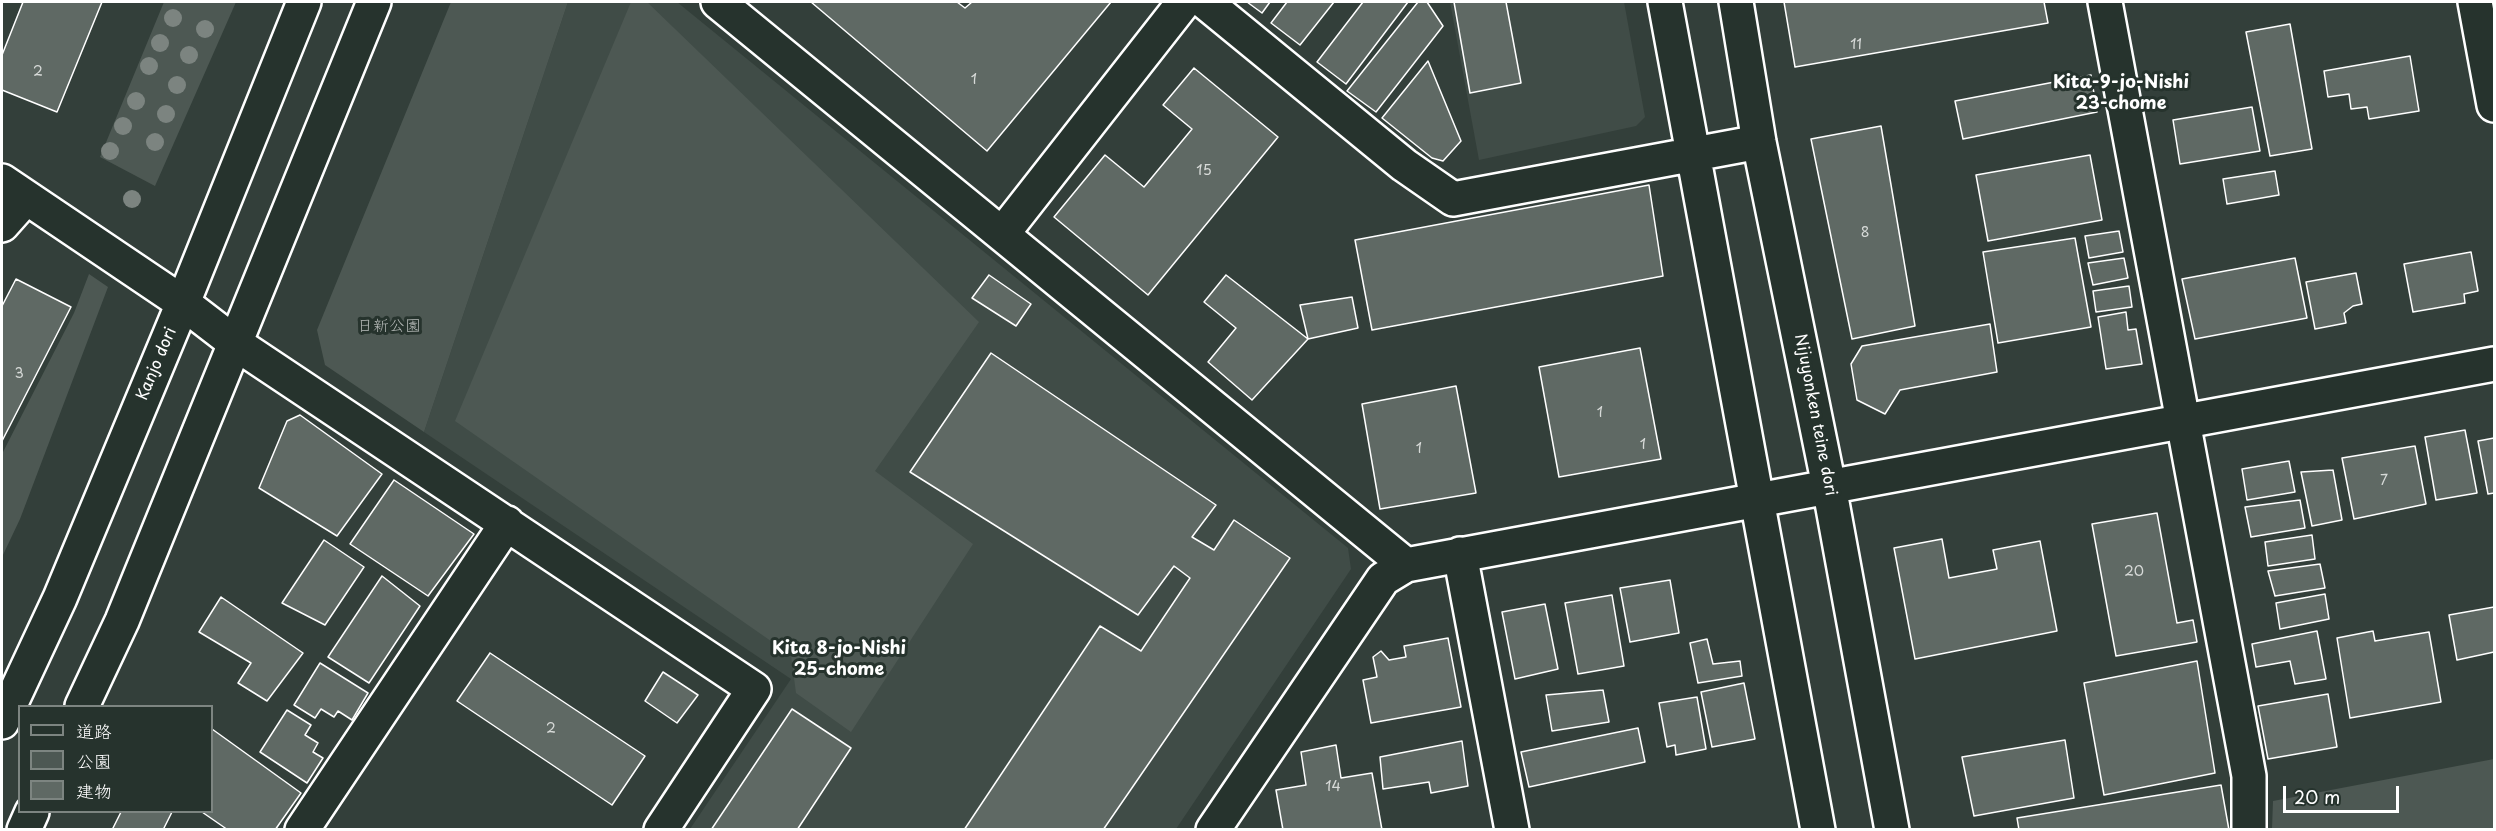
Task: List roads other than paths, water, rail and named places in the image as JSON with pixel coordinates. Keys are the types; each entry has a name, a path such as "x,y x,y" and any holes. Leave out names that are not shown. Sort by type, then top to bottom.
{"street":[{"name":"Kanjo dori","path":"2,722 60,598 183,303 304,2"},
{"path":"82,705 122,621 374,2"},
{"path":"718,2 1406,565"},
{"path":"1003,233 1184,2"},
{"path":"1205,2 1404,165 1453,199 1759,142"},
{"path":"1665,2 1818,830"},
{"name":"Nijuyonken teine dori","path":"1736,2 1759,142 1829,486 1892,830"},
{"path":"2105,2 2249,776 2249,830"},
{"path":"2475,2 2494,105"},
{"path":"2,225 14,189 183,303 235,343 754,689 661,830"},
{"path":"1213,830 1383,579 1406,565 2494,364"},
{"path":"302,830 507,523"},
{"path":"1460,554 1512,830"},
{"path":"24,830 32,813"}],"district":[{"name":"Kita-9-jo-Nishi 23-chome","path":"2121,94"},
{"name":"Kita 8-jo-Nishi 25-chome","path":"839,659"}],"park label":[{"name":"日新公園","path":"389,327"}]}
